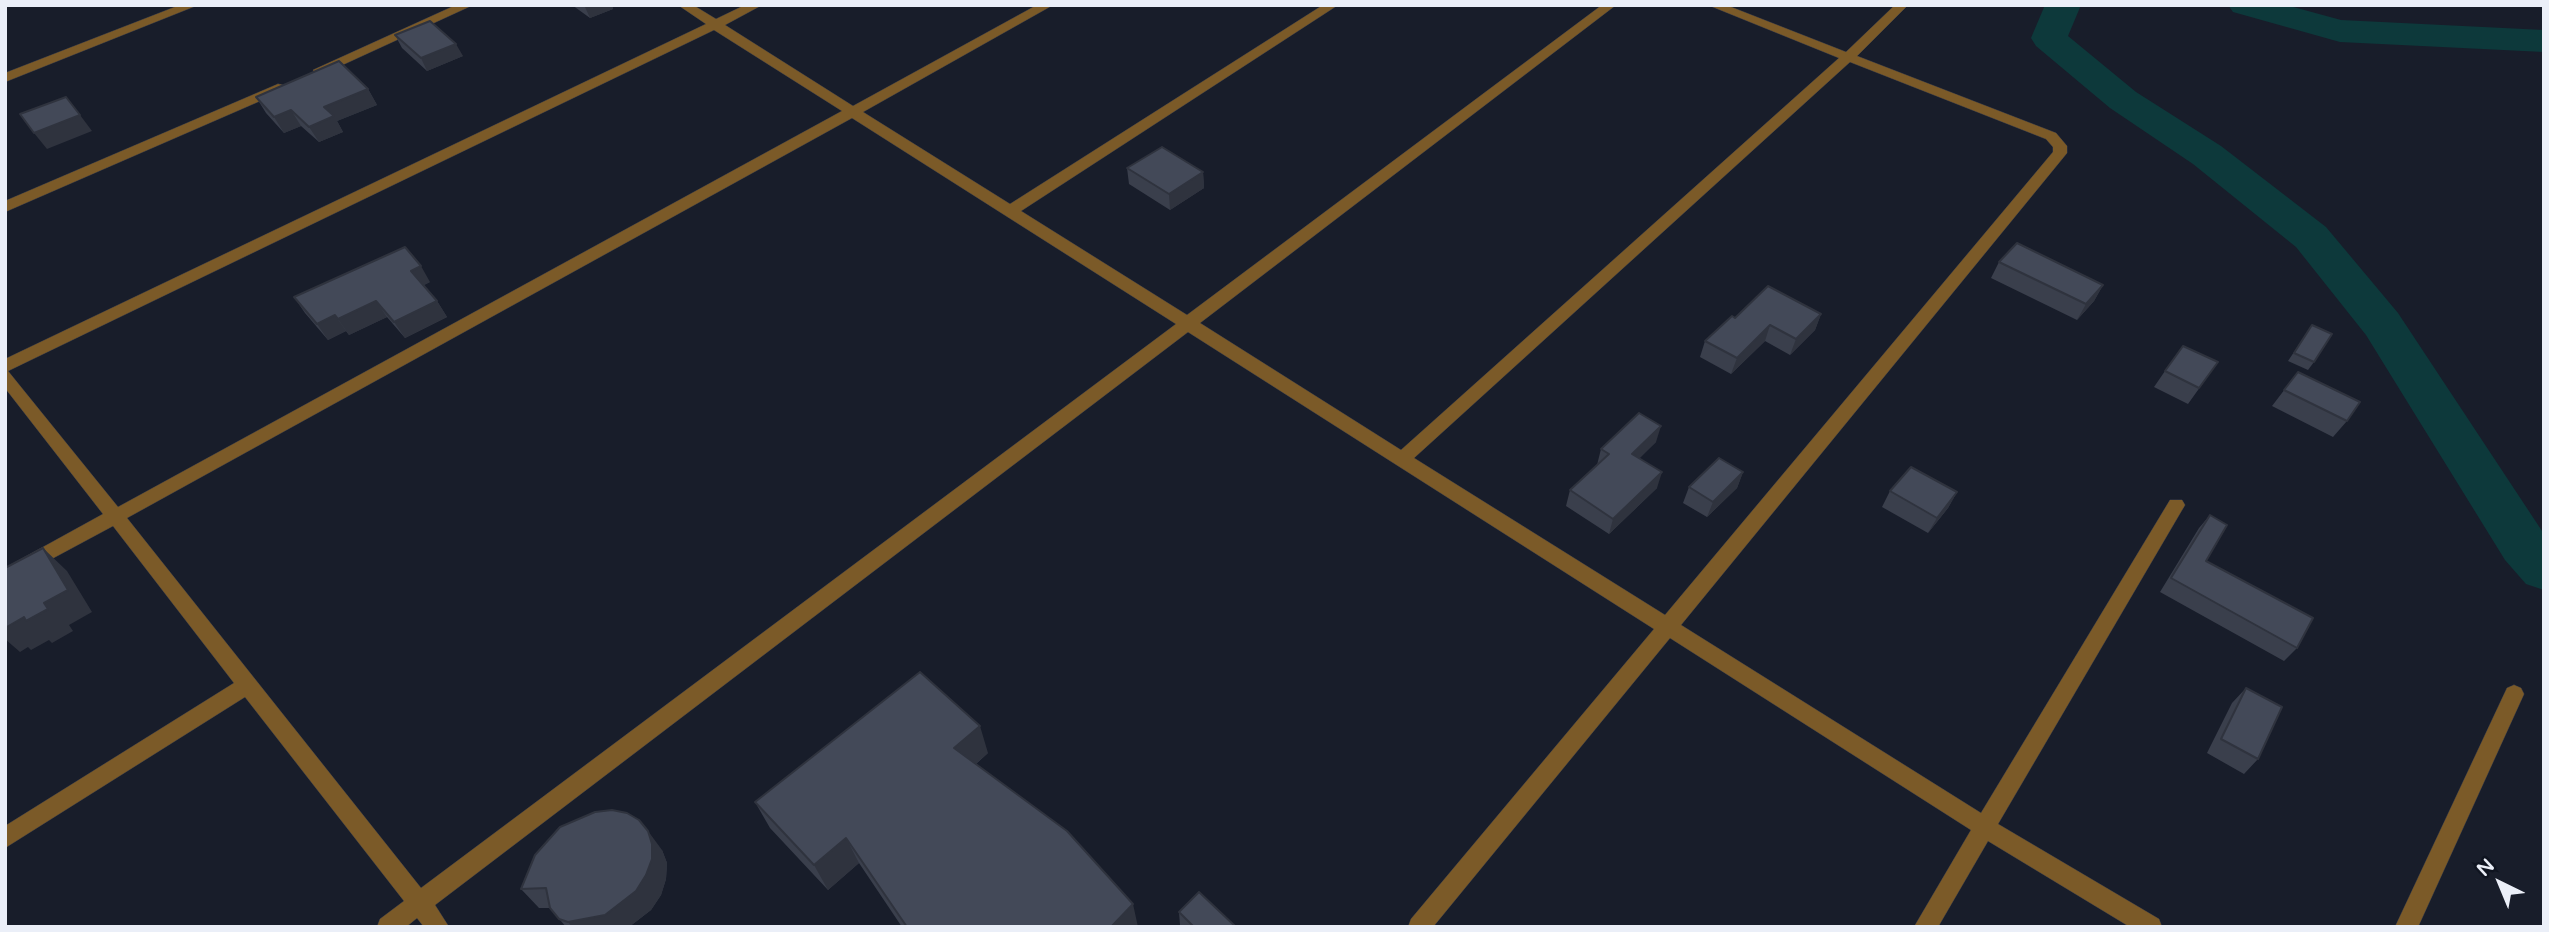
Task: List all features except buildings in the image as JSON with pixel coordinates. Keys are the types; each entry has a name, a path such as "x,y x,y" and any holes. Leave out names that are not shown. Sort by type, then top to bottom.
{"street":[{"path":"5,78 192,5"},
{"path":"5,206 467,5"},
{"path":"684,5 1984,827 2151,927"},
{"path":"5,366 756,5"},
{"path":"5,576 1047,5"},
{"path":"1010,211 1332,5"},
{"path":"388,927 1610,5"},
{"path":"1419,927 2060,153 2060,146 2050,136 1713,5"},
{"path":"1402,459 1849,56 1902,5"},
{"path":"5,376 438,927"},
{"path":"1925,927 2176,505"},
{"path":"5,838 249,684"},
{"path":"2406,927 2514,694"}],"waterway":[{"path":"2063,5 2049,38 2123,100 2207,155 2311,237 2382,324 2523,546 2544,569"},
{"path":"2245,5 2340,31 2544,41"}]}
